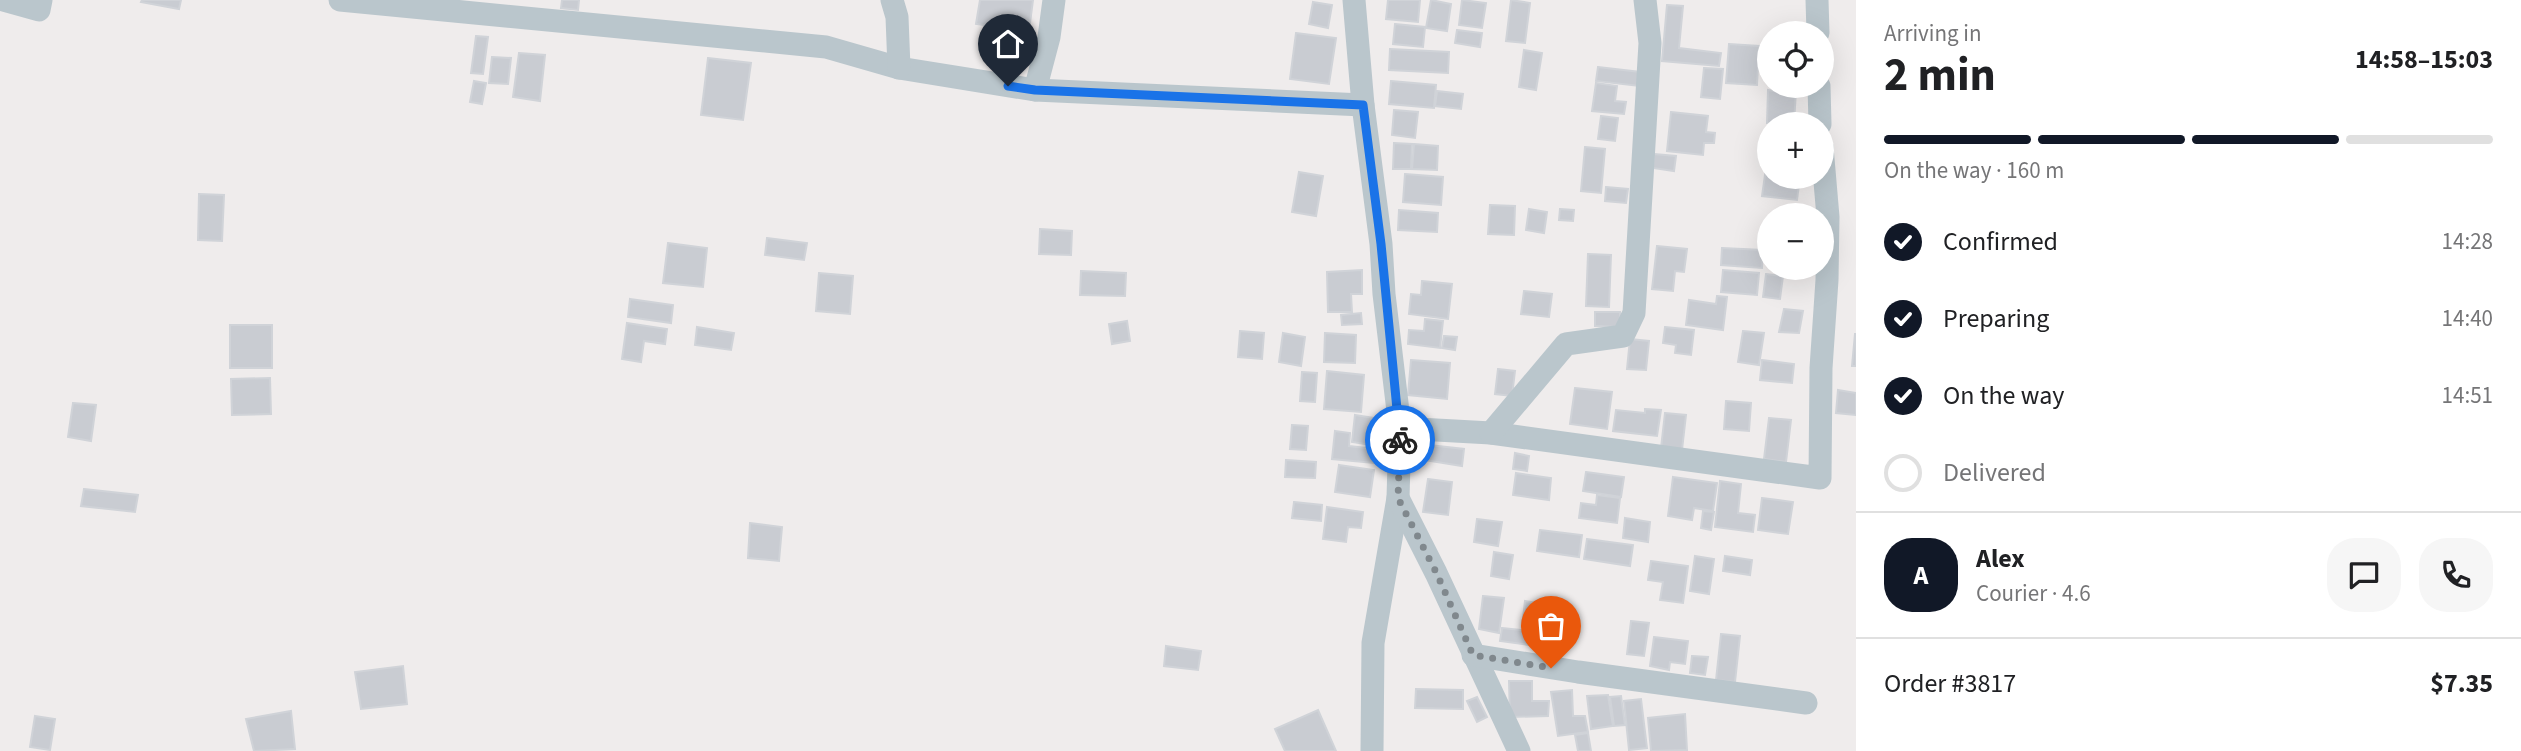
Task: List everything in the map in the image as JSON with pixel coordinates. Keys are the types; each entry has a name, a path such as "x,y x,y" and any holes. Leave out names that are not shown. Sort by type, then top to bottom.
{"street":[{"path":"3,0 39,10 41,0"},
{"path":"340,0 826,47 899,68 1035,90 1363,105"},
{"path":"892,0 897,17 899,68"},
{"path":"1035,90 1049,37 1054,0"},
{"path":"1354,0 1363,105 1400,428 1398,498 1373,643 1371,751"},
{"path":"1491,433 1566,344 1623,337 1633,313 1650,44 1645,0"},
{"path":"1817,0 1818,21"},
{"path":"1400,428 1491,433 1819,478 1821,368 1827,280 1826,189"},
{"path":"1398,498 1436,572 1519,751"},
{"path":"1473,655 1578,673 1806,703"}],"building":[{"path":"181,0 179,9 141,2"},
{"path":"562,0 579,0 578,10 561,8"},
{"path":"980,0 1033,0 1029,31 976,24"},
{"path":"1388,0 1420,0 1418,22 1386,19"},
{"path":"1431,0 1451,4 1447,31 1426,28"},
{"path":"1462,0 1486,3 1482,28 1459,25"},
{"path":"1511,0 1530,3 1525,43 1506,41"},
{"path":"1313,2 1332,5 1328,28 1309,24"},
{"path":"1667,5 1683,6 1679,48 1721,53 1719,66 1662,61"},
{"path":"1395,24 1425,27 1423,47 1393,44"},
{"path":"1457,30 1482,33 1480,47 1455,43"},
{"path":"1296,33 1336,38 1329,84 1290,79"},
{"path":"476,36 488,37 483,74 471,73"},
{"path":"1729,44 1757,46 1757,85 1726,83"},
{"path":"1390,49 1449,52 1448,73 1389,70"},
{"path":"1524,50 1542,53 1536,90 1519,87"},
{"path":"519,53 545,55 540,101 513,97"},
{"path":"492,57 511,58 508,84 489,83"},
{"path":"708,58 751,63 743,120 701,115"},
{"path":"1598,67 1640,72 1639,86 1596,81"},
{"path":"1704,68 1723,69 1720,99 1701,97"},
{"path":"474,81 486,83 482,104 470,102"},
{"path":"1391,81 1436,85 1434,108 1389,104"},
{"path":"1596,83 1617,86 1615,101 1626,102 1624,114 1592,111"},
{"path":"1437,91 1463,94 1461,109 1435,106"},
{"path":"1768,98 1796,98 1795,112 1767,112"},
{"path":"1394,110 1418,112 1415,138 1392,135"},
{"path":"1671,112 1708,116 1706,132 1715,133 1714,143 1704,143 1703,155 1667,151"},
{"path":"1601,116 1618,118 1615,141 1598,139"},
{"path":"1394,143 1412,144 1411,169 1393,169"},
{"path":"1414,144 1438,146 1437,170 1412,169"},
{"path":"1585,147 1605,149 1601,193 1581,191"},
{"path":"1654,154 1676,156 1674,171 1653,168"},
{"path":"1299,172 1323,176 1316,216 1292,212"},
{"path":"1405,174 1443,177 1441,205 1403,202"},
{"path":"1606,187 1628,189 1626,203 1605,201"},
{"path":"1763,189 1798,189 1797,200 1762,196"},
{"path":"199,194 224,195 222,241 198,240"},
{"path":"1490,205 1515,206 1514,235 1488,234"},
{"path":"1529,209 1547,212 1544,233 1526,230"},
{"path":"1560,209 1574,210 1573,221 1559,220"},
{"path":"1399,210 1438,213 1437,232 1398,230"},
{"path":"1040,229 1072,231 1071,255 1039,254"},
{"path":"767,238 807,243 804,260 765,255"},
{"path":"668,243 707,248 703,287 663,283"},
{"path":"1657,246 1687,249 1684,272 1675,271 1673,291 1652,289"},
{"path":"1722,248 1757,250 1757,268 1721,265"},
{"path":"1588,254 1611,255 1609,307 1586,306"},
{"path":"1362,270 1362,294 1351,294 1352,312 1328,312 1327,272"},
{"path":"1723,270 1757,273 1757,295 1721,292"},
{"path":"1081,271 1126,273 1125,296 1080,295"},
{"path":"819,273 853,276 850,314 816,311"},
{"path":"1765,280 1782,280 1780,299 1763,297"},
{"path":"1422,281 1452,284 1448,319 1409,314 1411,294 1421,295"},
{"path":"1524,291 1552,294 1549,317 1521,314"},
{"path":"1717,296 1727,297 1723,330 1686,325 1689,300 1716,304"},
{"path":"630,299 673,305 671,323 628,317"},
{"path":"1784,309 1803,311 1799,333 1779,332"},
{"path":"1595,312 1620,312 1620,327 1595,326"},
{"path":"1361,313 1362,324 1342,325 1341,315"},
{"path":"1425,319 1443,321 1440,348 1408,344 1409,330 1424,331"},
{"path":"1127,321 1130,341 1112,344 1109,324"},
{"path":"627,323 667,329 665,344 644,341 641,362 622,359"},
{"path":"230,325 272,325 272,368 230,368"},
{"path":"697,327 734,333 731,350 695,345"},
{"path":"1665,327 1694,330 1691,355 1675,353 1676,345 1663,343"},
{"path":"1240,331 1264,333 1262,359 1238,357"},
{"path":"1743,331 1764,333 1759,365 1738,362"},
{"path":"1283,333 1305,337 1301,366 1279,362"},
{"path":"1325,333 1356,335 1355,363 1324,362"},
{"path":"1855,334 1856,366 1852,366"},
{"path":"1444,336 1457,337 1455,350 1442,348"},
{"path":"1630,339 1649,341 1646,370 1627,369"},
{"path":"1411,360 1450,363 1447,399 1408,395"},
{"path":"1762,360 1794,364 1792,383 1760,380"},
{"path":"1498,369 1515,371 1512,396 1495,394"},
{"path":"1327,371 1364,375 1361,412 1324,409"},
{"path":"1302,372 1317,373 1315,402 1300,401"},
{"path":"270,378 271,414 232,415 231,379"},
{"path":"1575,388 1612,392 1607,429 1570,424"},
{"path":"1838,390 1856,393 1856,415 1836,413"},
{"path":"1726,401 1751,403 1749,431 1724,429"},
{"path":"73,403 96,405 91,441 68,437"},
{"path":"1645,409 1661,410 1657,436 1613,431 1616,410 1645,413"},
{"path":"1665,413 1686,415 1682,450 1661,448"},
{"path":"1355,415 1375,418 1372,445 1352,442"},
{"path":"1769,418 1791,420 1786,462 1764,459"},
{"path":"1292,425 1308,426 1306,450 1290,449"},
{"path":"1335,431 1350,433 1349,446 1375,449 1374,463 1332,459"},
{"path":"1420,444 1464,449 1462,466 1418,459"},
{"path":"1515,453 1529,456 1527,471 1513,469"},
{"path":"1286,460 1316,462 1315,478 1285,477"},
{"path":"1339,465 1374,470 1370,497 1335,492"},
{"path":"1586,472 1624,477 1621,497 1583,491"},
{"path":"1516,473 1551,478 1549,500 1513,495"},
{"path":"1673,477 1717,483 1713,511 1694,508 1692,520 1668,516"},
{"path":"1428,479 1452,482 1448,515 1423,512"},
{"path":"1720,481 1741,484 1738,513 1755,515 1753,532 1715,527"},
{"path":"84,489 138,495 135,512 81,506"},
{"path":"1597,495 1620,498 1617,523 1579,518 1581,503 1596,505"},
{"path":"1762,498 1793,502 1788,534 1758,530"},
{"path":"1294,502 1322,505 1321,521 1292,518"},
{"path":"1327,507 1363,512 1361,528 1348,527 1346,542 1323,539"},
{"path":"1703,511 1714,512 1711,530 1701,528"},
{"path":"1625,518 1650,522 1648,542 1623,538"},
{"path":"1477,519 1502,522 1498,546 1474,542"},
{"path":"750,523 782,527 779,561 748,558"},
{"path":"1540,530 1582,535 1579,557 1537,551"},
{"path":"1587,539 1633,545 1630,566 1584,559"},
{"path":"1494,552 1513,555 1509,579 1491,576"},
{"path":"1695,556 1714,559 1709,594 1690,591"},
{"path":"1725,556 1752,560 1750,575 1723,571"},
{"path":"1651,561 1688,566 1683,603 1660,600 1663,582 1648,580"},
{"path":"1483,596 1504,598 1499,633 1479,629"},
{"path":"1525,601 1538,603 1535,629 1522,627"},
{"path":"1541,618 1559,620 1553,654 1537,653"},
{"path":"1631,621 1649,623 1644,656 1627,654"},
{"path":"1502,628 1531,631 1529,645 1500,641"},
{"path":"1721,634 1740,636 1735,682 1716,680"},
{"path":"1654,637 1688,641 1685,664 1670,662 1669,670 1650,666"},
{"path":"1166,646 1201,651 1198,670 1164,666"},
{"path":"1692,656 1708,657 1705,675 1690,673"},
{"path":"403,666 407,704 361,709 355,672"},
{"path":"1509,681 1532,681 1532,701 1549,701 1548,716 1510,717"},
{"path":"1416,689 1463,690 1463,709 1415,708"},
{"path":"1572,690 1573,716 1585,716 1588,732 1558,736 1551,692"},
{"path":"1608,695 1613,726 1591,729 1587,696"},
{"path":"1621,696 1625,725 1614,726 1610,697"},
{"path":"1477,697 1487,717 1477,722 1467,701"},
{"path":"1641,699 1647,748 1629,750 1624,701"},
{"path":"1318,710 1336,751 1285,751 1275,729"},
{"path":"291,711 295,749 254,751 246,719"},
{"path":"1685,714 1687,750 1651,751 1648,718"},
{"path":"35,716 55,719 50,750 30,747"},
{"path":"1588,733 1591,751 1578,751 1575,735"}],"way so far":[{"path":"1400,440 1398,498 1436,572 1473,655 1551,668"}],"route":[{"path":"1008,86 1035,90 1363,105 1381,244 1400,440"}]}
